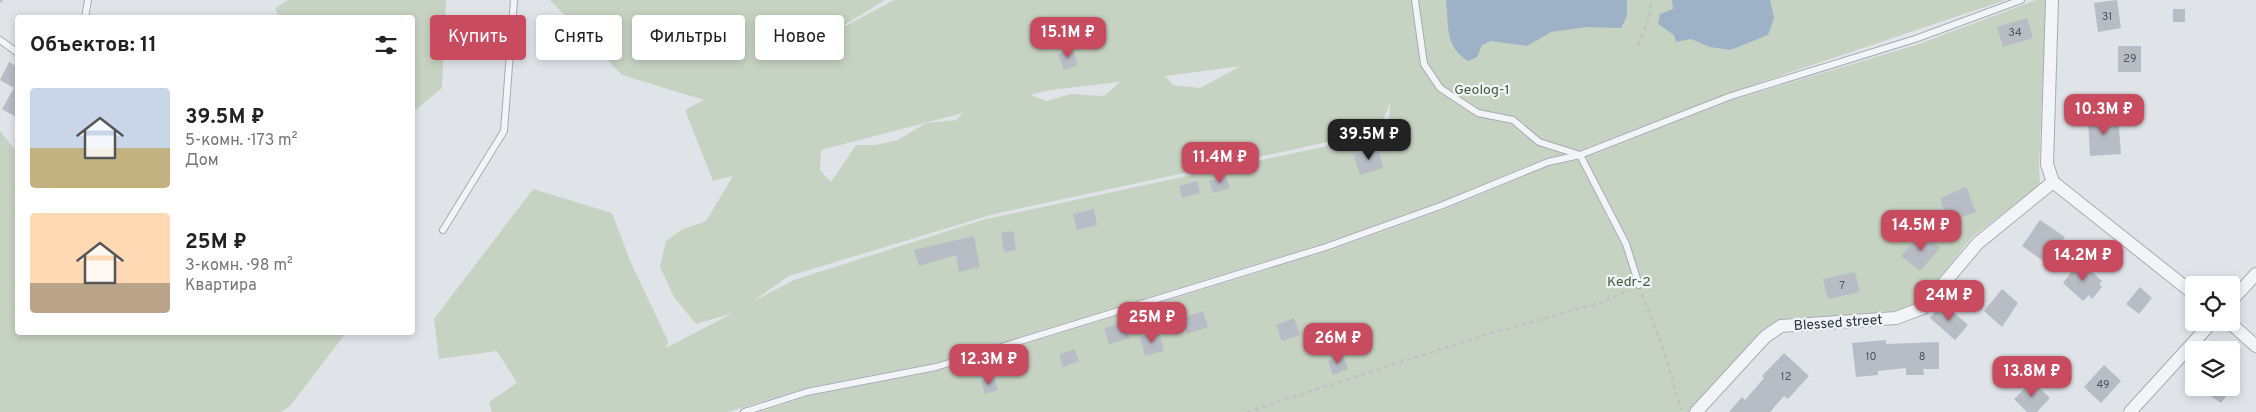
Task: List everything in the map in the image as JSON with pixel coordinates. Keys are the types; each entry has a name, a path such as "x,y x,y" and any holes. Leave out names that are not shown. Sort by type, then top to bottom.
{"street":[{"path":"2052,0 2048,164 2053,182 2185,287"},
{"name":"Blessed street","path":"1696,412 1765,337 1782,326 1896,318 1923,308 1978,243 2053,182"},
{"path":"2240,291 2256,274"},
{"path":"2130,412 2204,331"},
{"path":"2239,331 2256,346"}],"lane":[{"path":"86,15 88,0"},
{"path":"443,230 504,130 514,0"},
{"path":"1414,0 1424,64 1440,88 1478,113 1512,120 1539,142 1580,155 1626,244 1639,285"},
{"path":"744,412 807,392 945,364 1326,247 1443,205 1548,162 1580,155 1731,96 1915,39 2020,0"},
{"path":"0,40 15,51"}],"path":[{"path":"1638,45 1650,18 1652,0"},
{"path":"1247,412 1481,336 1600,303 1639,285 1664,348 1683,411 1676,412"}],"green space":[{"path":"288,0 446,0 445,15 430,15 430,60 443,60 442,88 415,110 415,15 278,15 275,8"},
{"name":"Geolog-1","path":"550,0 885,0 844,25 844,15 755,15 755,60 844,60 844,27 894,0 2006,0 1729,93 1578,151 1547,158 1442,201 1325,243 935,363 806,388 728,412 492,412 489,402 517,383 497,351 439,359 434,319 533,189 612,213 631,263 668,341 666,348 733,313 696,324 674,297 660,267 666,241 681,230 706,221 733,176 713,181 685,110 704,100 622,75 608,60 622,60 622,15 564,15","holes":["1241,66 1200,88 1173,85 1165,76","1120,82 1104,96 1071,94 1047,101 1030,95 1050,90","1390,102 1388,133 982,220 794,280 752,302 789,276 994,214 1379,131","963,113 956,120 926,123 898,140 876,145 856,145 831,182 820,170 821,150"]},
{"name":"Kedr-2","path":"2036,0 2044,0 2046,6 2039,166 2040,185 1972,237 1919,303 1894,311 1780,322 1759,334 1688,412 759,412 808,396 937,371 1328,251 1445,209 1549,166 1582,159 1732,100 1916,45"},
{"path":"0,131 15,150 15,335 344,335 290,406 281,412 0,412"}],"water":[{"path":"1446,0 1627,0 1627,16 1621,28 1587,27 1551,32 1527,46 1491,41 1482,45 1477,57 1468,61 1460,55 1451,42"},
{"path":"1672,0 1770,0 1774,18 1768,35 1730,50 1710,47 1691,39 1676,42 1674,35 1658,24 1660,14 1673,9"}],"building":[{"path":"2117,0 2121,28 2098,32 2094,3"},
{"path":"2173,9 2185,9 2185,22 2173,22"},
{"path":"2027,18 2033,38 2003,47 1997,27"},
{"path":"2118,46 2141,46 2141,72 2118,72"},
{"path":"1073,49 1078,65 1064,70 1058,54"},
{"path":"9,62 15,65 15,116 2,109 14,88 0,80"},
{"path":"2118,116 2121,154 2090,156 2088,118"},
{"path":"1378,148 1383,168 1360,175 1354,155"},
{"path":"1226,176 1230,188 1213,193 1209,181"},
{"path":"1197,181 1200,193 1182,198 1179,186"},
{"path":"1966,187 1976,212 1949,222 1940,198"},
{"path":"1094,209 1097,225 1077,230 1073,214"},
{"path":"2040,220 2065,237 2046,263 2022,246"},
{"path":"1013,231 1016,250 1004,252 1001,233"},
{"path":"1922,232 1940,248 1920,271 1901,256"},
{"path":"974,236 980,267 959,272 956,255 919,266 914,250"},
{"path":"2078,263 2080,265 2082,263 2102,281 2099,284 2102,287 2092,299 2089,295 2083,301 2063,283"},
{"path":"1855,272 1860,292 1828,299 1823,279"},
{"path":"2140,287 2152,298 2139,314 2126,304"},
{"path":"2002,289 2018,303 2002,327 1984,311"},
{"path":"1943,303 1968,325 1955,340 1930,318"},
{"path":"1203,311 1208,327 1187,334 1182,318"},
{"path":"1294,318 1300,335 1282,341 1276,325"},
{"path":"1125,322 1130,338 1109,344 1104,328"},
{"path":"1159,332 1164,351 1145,356 1140,337"},
{"path":"1886,340 1886,344 1939,342 1939,369 1923,369 1924,375 1906,375 1906,368 1878,371 1878,375 1856,377 1852,343"},
{"path":"1074,349 1079,361 1063,367 1059,355"},
{"path":"1784,353 1809,376 1788,399 1784,396 1770,412 1729,412 1742,397 1745,400 1764,378 1762,376"},
{"path":"1343,355 1348,369 1333,375 1328,361"},
{"path":"2104,365 2121,381 2101,403 2084,387"},
{"path":"994,377 998,390 985,394 981,381"},
{"path":"2032,381 2050,398 2037,412 2027,412 2014,399"},
{"path":"2211,396 2226,396 2221,403"}]}
